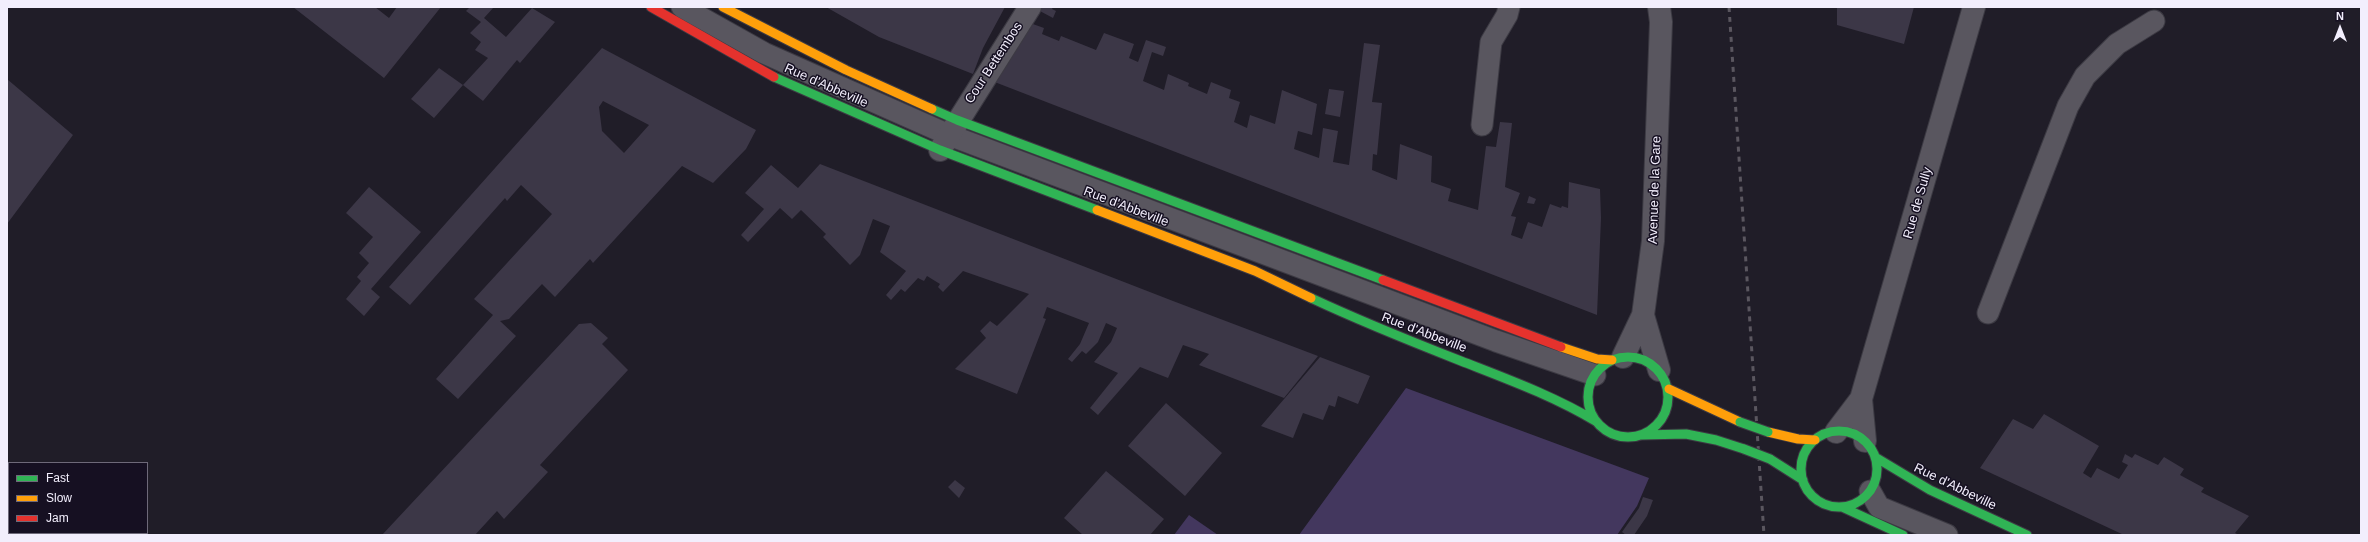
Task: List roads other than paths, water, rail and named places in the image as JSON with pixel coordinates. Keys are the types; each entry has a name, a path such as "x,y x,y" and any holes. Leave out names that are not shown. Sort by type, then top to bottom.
{"main road":[{"name":"Rue d'Abbeville","path":"651,7 782,82 949,135 1553,344 1597,358 1617,358"},
{"name":"Rue d'Abbeville","path":"723,7 846,70 949,135 1255,271 1368,325 1533,390 1574,408 1597,422"},
{"path":"1642,435 1654,428 1664,417 1669,404 1669,390 1659,370 1638,357 1617,358 1602,366 1589,384 1587,396 1597,422 1606,430 1617,435 1629,437 1642,435 1686,434 1716,440 1770,459 1795,473 1803,480"},
{"path":"1669,390 1740,422 1768,432 1798,439 1815,440"},
{"path":"1836,432 1846,432 1870,449 1877,475 1870,491 1853,505 1842,507 1829,506 1818,500 1809,492 1803,480 1801,470 1803,459 1808,448 1815,440 1825,434 1836,432"},
{"name":"Rue d'Abbeville","path":"1870,449 1896,472 1928,489 2027,535"},
{"path":"1842,507 1903,535"}],"street":[{"name":"Cour Bettembos","path":"949,135 1030,7"},
{"name":"Avenue de la Gare","path":"1659,7 1661,22 1653,241 1643,315 1659,370"},
{"name":"Rue de Sully","path":"1836,432 1861,399 1974,7"},
{"path":"1617,358 1643,315"},
{"name":"Rue de Sully","path":"1861,399 1870,449"}],"lane":[{"path":"682,7 764,53 949,135 1481,336 1595,375"},
{"path":"1482,125 1491,42 1507,14 1509,7"},
{"path":"1988,313 2068,106 2085,76 2116,44 2154,21"},
{"path":"1870,491 1879,507 1947,535"}],"railway":[{"path":"1729,7 1764,535"}]}
